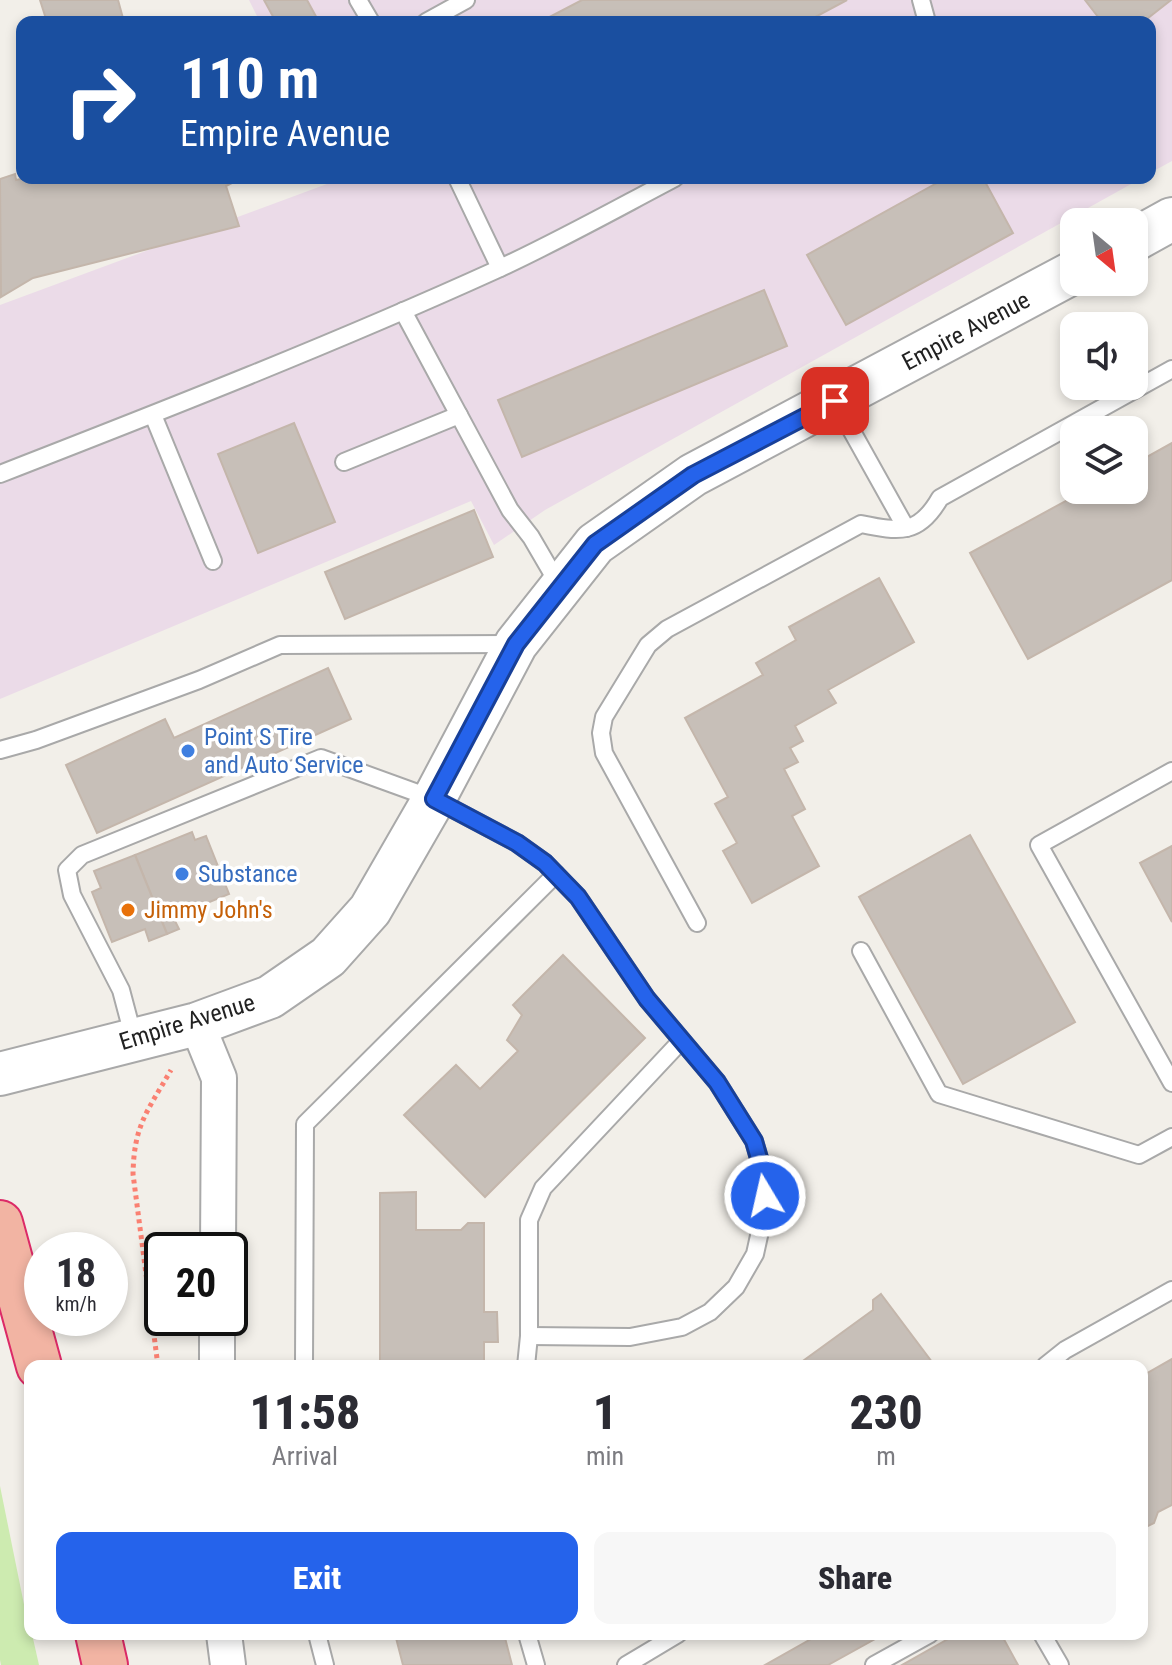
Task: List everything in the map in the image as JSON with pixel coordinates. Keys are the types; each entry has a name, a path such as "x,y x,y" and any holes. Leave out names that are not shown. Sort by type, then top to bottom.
{"highway":[{"path":"0,1223 37,1360"},
{"path":"99,1640 105,1665"}],"street":[{"name":"Empire Avenue","path":"0,1074 197,1024 270,997 328,957 370,910 434,799 516,644 595,544 693,475 1060,280"},
{"path":"197,1024 219,1078 218,1232"},
{"path":"217,1336 217,1360"},
{"path":"225,1640 228,1665"}],"lane":[{"path":"437,16 466,0"},
{"path":"460,184 500,268"},
{"path":"0,474 153,415 403,311 500,268 663,184"},
{"path":"403,311 510,510 531,537 560,586"},
{"path":"697,923 604,753 601,733 604,717 648,645 667,629 861,524 890,530 913,527 929,517 940,498 1172,369"},
{"path":"835,401 906,528"},
{"path":"153,415 213,561"},
{"path":"344,462 459,415"},
{"path":"0,750 184,686 280,645 516,644"},
{"path":"135,1040 121,990 72,895 67,870 82,855 321,758 434,799 517,843 556,874 578,897 647,999 717,1082 754,1141 765,1179 764,1213 755,1254 736,1287 710,1312 682,1327 630,1337 529,1336"},
{"path":"1172,771 1039,845 1172,1083"},
{"path":"304,1360 305,1124 556,874"},
{"path":"861,951 939,1094 1139,1155 1172,1137"},
{"path":"527,1360 529,1220 543,1188 681,1041"},
{"path":"1052,1360 1172,1290"},
{"path":"319,1640 325,1665"},
{"path":"529,1640 536,1665"},
{"path":"626,1665 668,1640"},
{"path":"874,1665 919,1640"},
{"path":"1045,1640 1060,1665"}],"path":[{"path":"157,1360 133,1174 134,1145 139,1126 197,1024"}],"shaded area":[{"path":"249,0 1172,0 1172,161 1156,170 1156,16 257,16"},
{"path":"327,184 1131,184 1088,208 1060,208 1060,224 545,510 494,545 471,501 0,699 0,305"}],"green space":[{"path":"0,1486 24,1604 24,1640 33,1640 39,1665 1,1665"}],"building":[{"path":"40,0 118,0 122,16 45,16"},
{"path":"264,0 307,0 316,16 273,16"},
{"path":"582,0 847,0 817,16 551,16"},
{"path":"1085,0 1171,0 1151,16 1097,16"},
{"path":"15,174 16,184 230,184 226,186 239,226 33,278 1,297 0,179"},
{"path":"935,184 986,184 1013,233 846,325 807,255"},
{"path":"764,290 787,346 522,457 498,400"},
{"path":"294,423 335,522 258,553 218,454"},
{"path":"1172,443 1172,580 1028,659 970,553 1060,504 1148,504 1148,456"},
{"path":"474,510 493,557 345,619 325,572"},
{"path":"879,578 914,642 828,690 836,703 795,726 803,741 790,748 798,762 784,769 805,809 792,816 819,866 752,903 723,851 737,843 715,804 728,797 685,718 763,675 756,663 796,640 789,627"},
{"name":"Point S Tire and Auto Service","path":"328,668 351,719 97,833 66,765 165,719 174,738"},
{"name":"Substance","path":"192,832 195,840 206,836 229,894 173,917 179,929 167,934 135,855"},
{"path":"970,835 1075,1022 963,1084 859,897"},
{"path":"1172,846 1172,922 1140,863"},
{"name":"Jimmy John's","path":"135,855 167,934 149,941 145,929 112,942 92,892 101,888 94,871"},
{"path":"563,955 645,1038 485,1197 404,1115 456,1065 480,1089 518,1051 507,1040 522,1015 513,1005"},
{"path":"416,1192 416,1230 461,1230 468,1223 484,1223 484,1312 497,1312 498,1342 484,1342 484,1360 380,1360 380,1193"},
{"path":"881,1294 930,1360 804,1360 873,1310 873,1300"},
{"path":"1172,1359 1172,1505 1158,1512 1154,1523 1148,1526 1148,1373"},
{"path":"397,1640 506,1640 512,1665 403,1665"},
{"path":"809,1640 873,1640 828,1665 765,1665"},
{"path":"946,1640 1004,1640 1018,1665 902,1665"}],"place":[{"name":"Point S Tire and Auto Service","path":"188,751"},
{"name":"Substance","path":"182,874"},
{"name":"Jimmy John's","path":"128,910"}],"route":[{"path":"765,1196 765,1179 754,1141 717,1082 647,999 578,897 545,863 517,843 434,799 516,644 595,544 693,475 835,401"}]}
